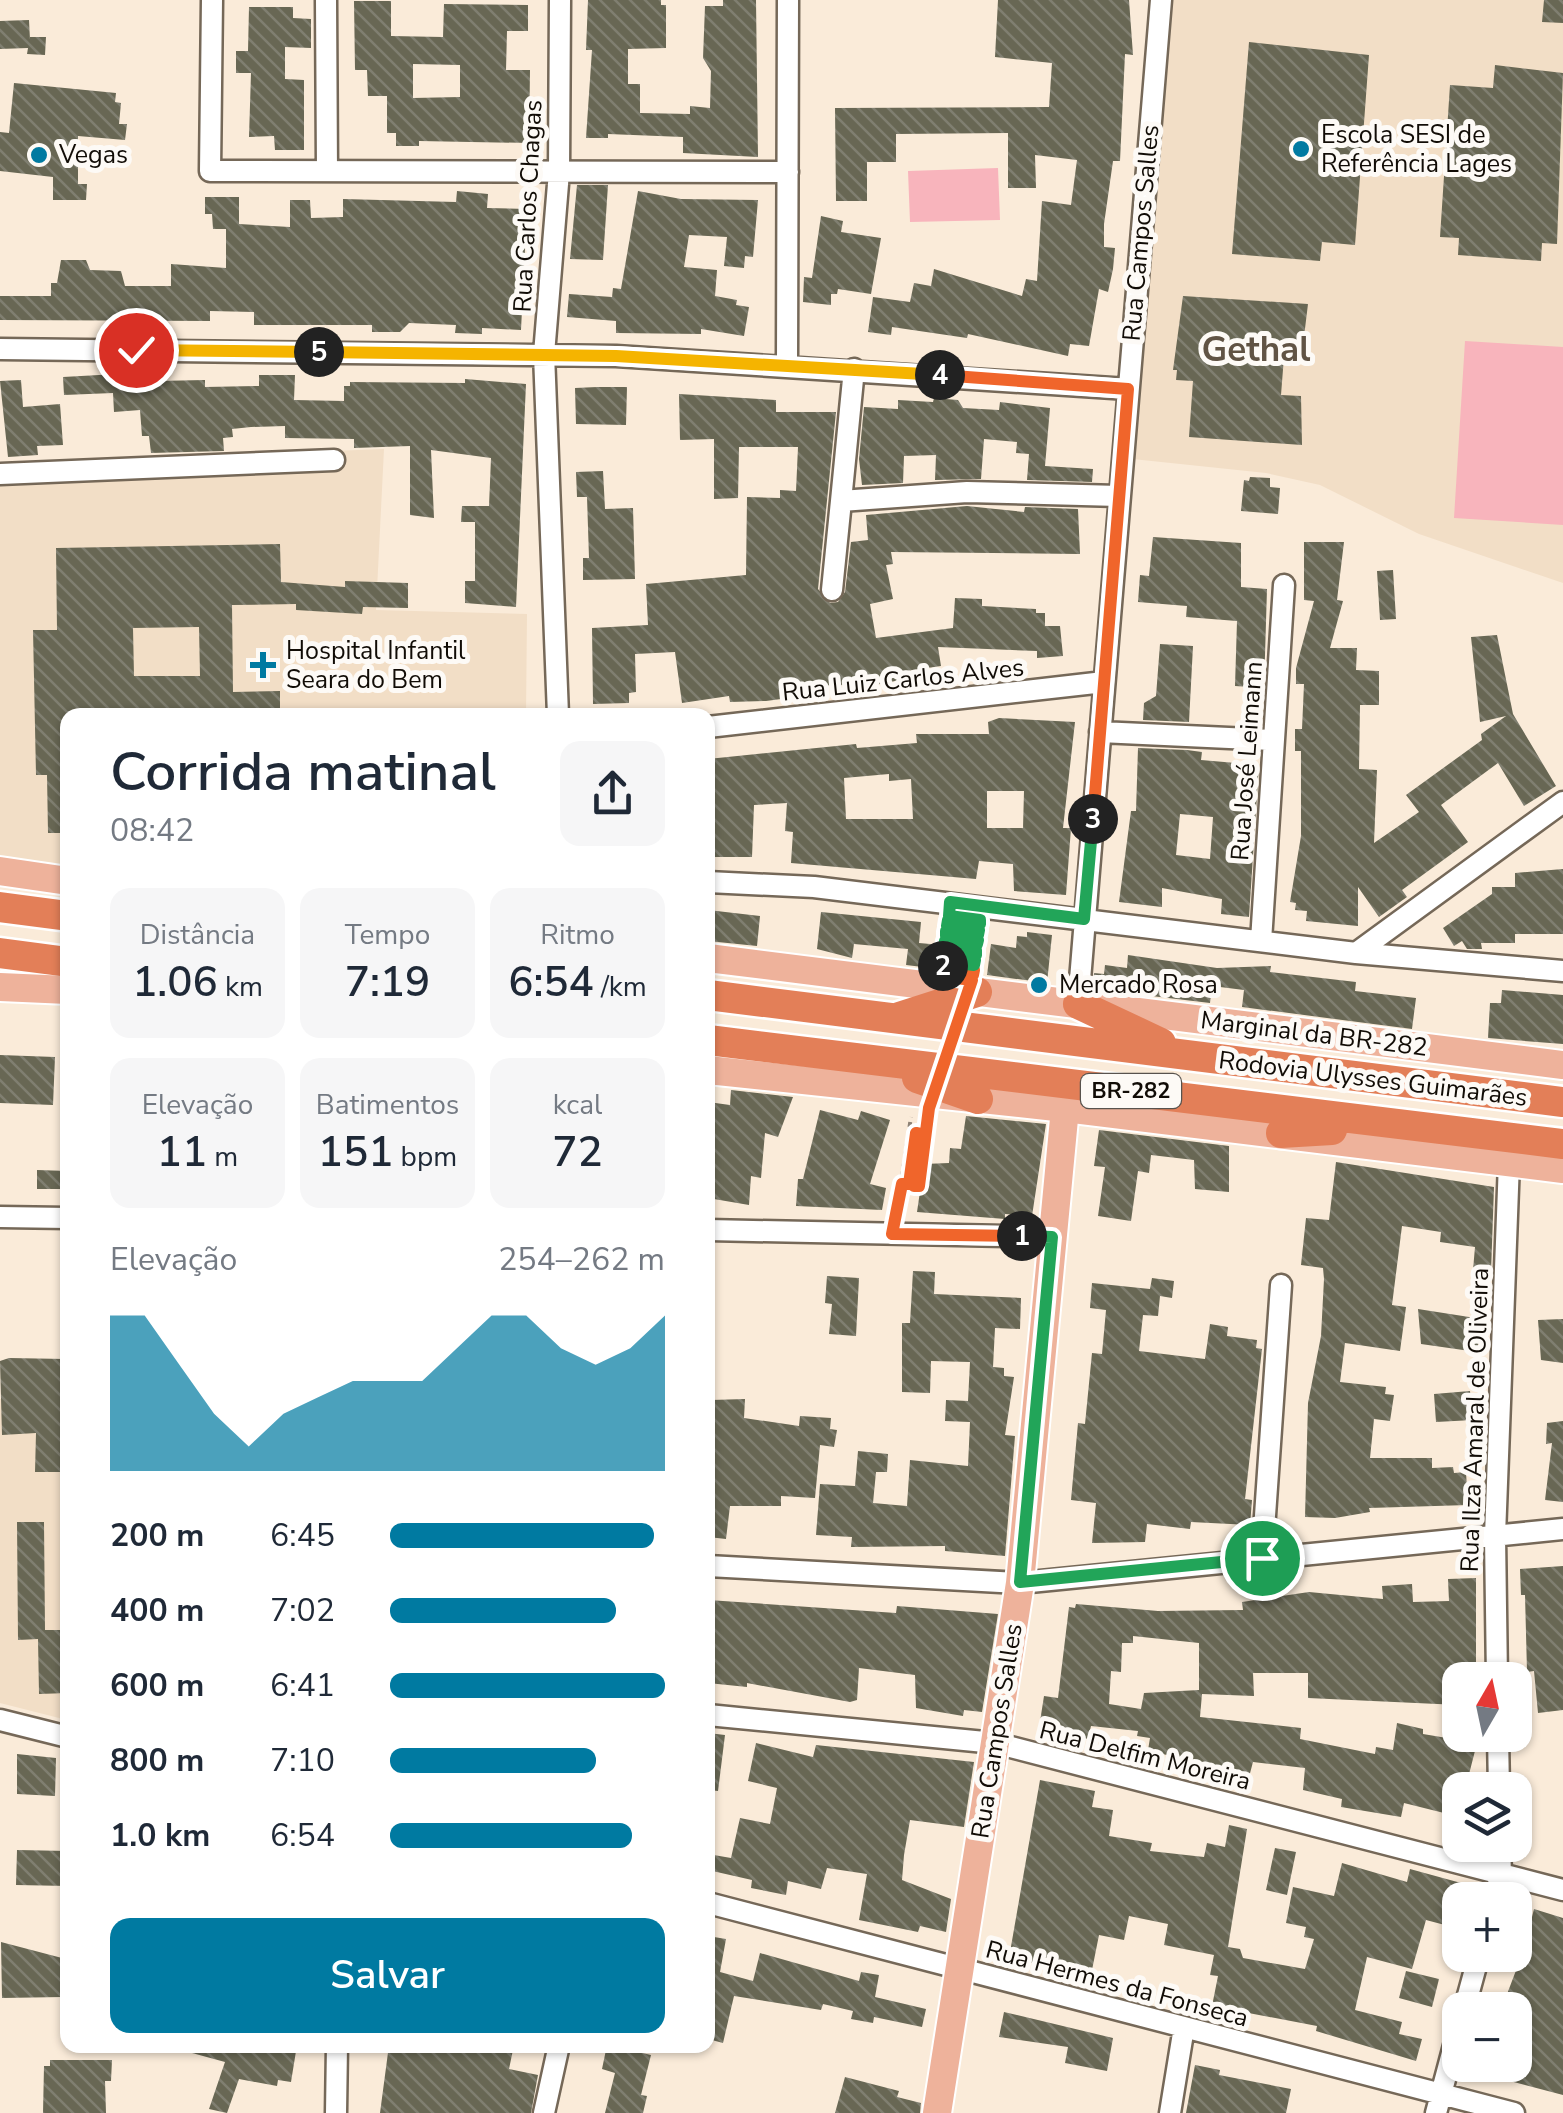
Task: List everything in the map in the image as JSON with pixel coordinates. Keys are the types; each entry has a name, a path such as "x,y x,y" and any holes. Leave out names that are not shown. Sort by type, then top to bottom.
{"highway":[{"path":"0,907 60,915"},
{"path":"0,953 60,961"},
{"path":"895,1019 967,979"},
{"name":"Rodovia Ulysses Guimarães","path":"715,997 1563,1102"},
{"path":"1078,1004 1186,1055"},
{"name":"Rodovia Ulysses Guimarães","path":"715,1041 1563,1144"},
{"path":"858,1058 978,1099"},
{"path":"1280,1134 1404,1125"}],"main road":[{"path":"0,872 60,880"},
{"name":"Marginal da BR-282","path":"715,959 967,979 1078,1004 1563,1065"},
{"path":"0,987 60,990"},
{"path":"715,1071 921,1100 978,1099 1065,1108 1563,1169"},
{"name":"Rua Campos Salles","path":"937,2113 1020,1582 1065,1108"}],"street":[{"path":"212,0 210,171 788,172"},
{"path":"326,0 327,171"},
{"name":"Rua Carlos Chagas","path":"558,708 544,354 559,172 560,0"},
{"path":"787,364 788,0"},
{"name":"Rua Campos Salles","path":"1078,1004 1161,0"},
{"path":"0,349 544,354 854,368 1128,389"},
{"path":"832,590 854,368"},
{"path":"0,474 334,460"},
{"path":"842,501 967,492 1120,496"},
{"name":"Rua José Leimann","path":"1261,941 1284,585"},
{"name":"Rua Luiz Carlos Alves","path":"715,726 1104,682"},
{"path":"1100,732 1274,740"},
{"path":"1356,953 1563,802"},
{"path":"715,882 814,888 1356,953 1563,971"},
{"name":"Rua Ilza Amaral de Oliveira","path":"1497,1662 1494,1536 1509,1162"},
{"path":"0,1217 60,1218"},
{"path":"715,1230 1052,1237"},
{"path":"1262,1558 1281,1285"},
{"path":"715,1566 1020,1582 1563,1529"},
{"name":"Rua Delfim Moreira","path":"715,1716 995,1743 1563,1890"},
{"path":"0,1720 60,1736"},
{"path":"1498,1882 1500,1862"},
{"name":"Rua Hermes da Fonseca","path":"715,1906 1184,2028 1438,2104 1514,2113"},
{"path":"1170,2113 1184,2028"},
{"path":"336,2113 337,2053"},
{"path":"544,2113 557,2053"}],"path":[{"path":"892,1234 921,1100 967,979 974,970 942,966 943,961 974,965 975,960 943,956 944,950 976,955 976,950 944,946 945,941 977,944 978,940 946,936 946,931 978,935 979,930 947,926 948,920"},
{"path":"964,922 980,924 980,920"},
{"path":"942,971 967,979"},
{"path":"902,1184 909,1184 916,1133 921,1134 914,1186 919,1186 921,1100"}],"shaded area":[{"path":"1161,0 1563,0 1563,583 1419,534 1320,485 1266,473 1123,458"},
{"path":"998,168 1000,220 910,222 908,171"},
{"path":"1465,341 1563,347 1563,525 1454,518"},
{"name":"Hospital Infantil Seara do Bem","path":"384,449 376,610 527,614 526,708 60,708 60,873 0,866 0,464"},
{"path":"0,1399 60,1400 60,1718 0,1703"}],"building":[{"path":"588,0 661,0 661,5 666,5 666,48 628,49 628,84 640,84 640,113 690,114 690,106 710,108 711,71 703,58 705,6 723,6 723,0 756,0 758,157 683,153 683,137 608,134 608,138 586,138 592,50 586,50"},
{"path":"998,0 1129,0 1133,55 1125,54 1120,161 1113,161 1104,224 1104,247 1115,248 1113,269 1108,292 1099,289 1089,346 1070,344 1068,356 968,334 967,338 892,327 891,335 868,332 873,297 910,302 914,283 931,286 934,269 1022,296 1026,279 1037,281 1042,201 1071,205 1077,160 1035,155 1036,188 1008,188 1008,133 896,134 896,162 867,162 867,201 836,201 835,108 1049,107 1052,63 995,57"},
{"path":"1544,0 1563,0 1563,23 1542,22"},
{"path":"354,1 391,1 391,36 443,37 444,4 528,5 528,31 507,31 506,70 530,70 529,143 419,141 419,146 396,146 396,133 387,133 387,96 368,96 367,70 355,70","holes":["413,64 460,65 460,97 413,98"]},
{"path":"249,7 293,7 293,18 311,19 311,48 285,47 285,79 304,80 304,150 275,150 274,136 249,137 251,73 236,73 236,51 248,51"},
{"path":"29,20 30,40 46,37 45,55 27,54 28,48 0,49 0,21"},
{"name":"Escola SESI de Referência Lages","path":"1249,42 1369,55 1355,245 1322,242 1320,261 1232,254"},
{"path":"1495,65 1563,73 1557,244 1542,243 1541,261 1458,255 1459,238 1440,237 1450,85 1493,88"},
{"path":"14,83 116,93 115,102 121,103 119,124 127,124 125,140 78,136 78,184 87,184 86,200 53,200 53,177 0,171 0,132 9,133"},
{"path":"577,185 608,185 603,260 570,259"},
{"path":"457,191 488,194 487,208 527,209 521,330 482,328 482,334 455,333 456,325 409,323 400,332 372,332 372,325 254,325 254,312 210,311 210,321 0,320 0,296 51,296 51,283 57,283 61,260 86,260 90,270 121,271 125,286 171,286 171,264 226,268 226,229 213,229 212,214 205,214 205,197 239,197 239,224 290,227 290,200 310,200 311,218 343,217 343,199 456,202"},
{"path":"638,191 681,199 758,200 753,257 745,256 744,268 724,266 727,237 689,235 684,267 717,270 715,296 749,307 744,336 701,329 701,334 616,333 616,321 567,317 569,294 612,297 613,288 621,289"},
{"path":"821,216 843,221 841,232 881,238 871,294 838,289 837,294 831,294 831,305 803,302 804,277 812,278"},
{"path":"1183,296 1308,304 1303,345 1285,344 1281,395 1301,396 1302,445 1189,437 1193,381 1176,380 1177,370 1173,370"},
{"path":"135,373 135,379 205,380 205,387 259,386 259,375 295,375 294,400 344,401 344,386 350,386 350,382 465,383 465,379 526,384 516,607 465,603 465,581 475,581 475,522 461,522 462,506 489,506 491,458 431,450 434,518 410,515 410,446 354,448 354,439 285,438 285,426 232,429 233,437 223,438 224,451 151,453 149,436 142,436 140,410 114,412 113,393 64,395 63,377"},
{"path":"21,380 23,407 60,404 63,445 37,446 38,455 8,457 0,381"},
{"path":"627,387 626,425 576,424 575,388"},
{"path":"679,394 776,400 776,412 836,412 818,589 830,603 838,602 845,592 851,542 868,540 866,515 967,506 1024,512 1025,507 1078,509 1080,554 891,552 893,564 886,565 893,599 870,604 876,638 953,628 955,598 982,599 982,606 1036,609 1036,613 1045,613 1045,626 1060,626 1063,656 1037,658 1037,651 938,647 941,666 907,671 908,678 882,684 810,686 811,695 766,701 730,702 729,696 682,703 675,652 635,654 636,692 629,693 629,703 593,704 592,628 648,625 646,584 746,575 747,497 780,498 780,490 796,491 798,447 739,447 738,498 714,499 714,439 680,440"},
{"path":"934,398 958,400 963,408 999,410 1000,402 1050,408 1045,466 1093,469 1092,482 1027,480 1029,454 1016,453 1017,442 984,439 981,479 935,480 936,455 904,456 903,483 862,485 859,459 864,407 898,409 898,400 933,402"},
{"path":"603,471 605,509 633,508 635,579 583,580 583,558 589,558 587,497 577,497 576,472"},
{"path":"1250,477 1270,478 1270,487 1280,488 1278,514 1241,511 1244,480 1249,481"},
{"path":"1153,537 1241,543 1241,587 1267,589 1264,688 1235,686 1237,621 1186,617 1187,606 1138,602 1140,575 1149,576"},
{"path":"1304,542 1344,542 1337,600 1343,601 1330,648 1357,648 1356,670 1379,671 1379,705 1360,705 1359,769 1377,770 1374,843 1419,812 1406,795 1482,740 1481,734 1506,716 1480,722 1471,637 1497,635 1513,714 1556,786 1524,806 1498,763 1441,805 1468,842 1402,890 1407,897 1379,917 1358,887 1358,926 1306,921 1307,911 1295,910 1296,903 1290,902 1301,836 1301,751 1295,751 1295,729 1302,729 1304,684 1296,684 1296,668 1314,601 1304,600"},
{"path":"280,544 281,582 345,587 345,581 408,583 408,608 363,607 362,614 296,610 296,604 232,605 233,692 280,691 280,708 60,708 60,833 48,833 47,775 36,775 33,630 57,630 56,548","holes":["199,627 200,676 134,676 133,628"]},
{"path":"1393,570 1396,619 1380,620 1377,571"},
{"path":"1160,644 1193,646 1189,722 1143,720 1144,703 1156,696"},
{"path":"999,718 1075,722 1063,828 1071,828 1066,895 1014,891 1013,864 979,861 976,879 791,863 793,832 785,831 787,803 754,805 752,857 715,857 715,758 856,744 857,748 917,743 916,734 989,734 988,722","holes":["889,774 889,781 911,779 913,819 846,819 844,778","987,791 1024,791 1023,828 987,828"]},
{"path":"1138,748 1202,752 1201,760 1259,765 1249,917 1221,914 1222,899 1162,888 1162,907 1119,902 1131,811 1136,811","holes":["1180,814 1213,817 1210,859 1176,855"]},
{"path":"1563,869 1563,934 1515,934 1515,943 1481,943 1482,949 1467,949 1462,941 1454,946 1443,928 1492,894 1492,887 1515,887 1515,873"},
{"path":"715,911 760,916 757,946 715,942"},
{"path":"821,912 921,922 919,943 942,945 939,969 906,965 908,949 854,944 852,958 817,949"},
{"path":"1027,932 1052,935 1047,983 987,975 991,944 1016,948 1017,936 1027,937"},
{"path":"1128,955 1217,968 1271,966 1270,972 1356,982 1355,991 1416,998 1412,1029 1242,1007 1244,990 1212,986 1210,1003 1093,989 1094,973 1104,974 1105,965 1127,968"},
{"path":"1502,990 1563,995 1563,1044 1488,1038 1490,1003 1501,1003"},
{"path":"0,1055 55,1057 53,1105 0,1103"},
{"path":"731,1090 793,1097 778,1137 765,1133 761,1178 751,1176 749,1205 715,1199 715,1103 730,1105"},
{"path":"820,1110 858,1120 861,1111 890,1120 870,1184 886,1188 882,1210 796,1206 798,1179 803,1179"},
{"path":"966,1116 1046,1124 1032,1216 1005,1214 1005,1219 917,1212 924,1164 949,1163 950,1148 961,1149"},
{"path":"1099,1130 1229,1146 1229,1192 1195,1189 1194,1160 1151,1155 1149,1173 1138,1171 1131,1221 1098,1216 1105,1167 1094,1166"},
{"path":"1336,1162 1494,1187 1491,1272 1473,1270 1475,1247 1440,1242 1441,1232 1402,1226 1392,1305 1406,1307 1400,1351 1345,1343 1340,1382 1386,1387 1385,1394 1394,1395 1390,1421 1374,1419 1370,1458 1432,1458 1432,1468 1453,1467 1454,1473 1466,1472 1468,1505 1369,1508 1370,1512 1335,1518 1305,1517 1308,1403 1321,1336 1324,1279 1323,1268 1301,1265 1306,1218 1329,1220"},
{"path":"37,1170 60,1171 60,1189 37,1189"},
{"path":"913,1271 935,1272 934,1294 1021,1298 1020,1329 995,1328 993,1367 1004,1368 1004,1376 1014,1377 1005,1435 1015,1436 1005,1556 945,1551 945,1546 851,1547 852,1537 816,1535 820,1484 855,1486 858,1451 888,1454 887,1472 876,1472 873,1503 907,1506 910,1460 968,1466 970,1422 945,1421 946,1400 968,1401 970,1362 931,1361 930,1393 902,1392 902,1323 910,1323"},
{"path":"827,1276 859,1278 856,1336 829,1334 832,1304 825,1303"},
{"path":"1152,1278 1174,1281 1172,1298 1160,1296 1158,1316 1143,1315 1139,1351 1205,1359 1210,1324 1228,1327 1227,1336 1257,1340 1256,1348 1262,1349 1245,1499 1252,1500 1250,1525 1191,1522 1190,1529 1147,1524 1145,1542 1092,1543 1096,1503 1071,1500 1078,1423 1085,1424 1092,1353 1102,1354 1106,1310 1090,1308 1092,1283 1150,1289"},
{"path":"1418,1309 1482,1319 1477,1352 1421,1344"},
{"path":"1563,1319 1563,1363 1541,1360 1538,1320"},
{"path":"60,1359 60,1472 35,1472 36,1433 2,1435 0,1361"},
{"path":"1470,1391 1473,1420 1436,1422 1434,1394"},
{"path":"745,1399 744,1418 799,1426 800,1416 831,1418 830,1429 837,1430 834,1447 820,1445 815,1498 781,1496 781,1506 730,1506 726,1539 715,1538 715,1400"},
{"path":"1563,1421 1563,1502 1545,1500 1552,1443 1546,1444 1547,1423"},
{"path":"17,1522 44,1522 45,1630 60,1630 60,1693 39,1694 38,1639 18,1640"},
{"path":"1563,1566 1563,1710 1538,1713 1534,1671 1532,1662 1527,1662 1525,1595 1521,1595 1520,1569"},
{"path":"1476,1578 1476,1662 1442,1662 1442,1704 1308,1698 1308,1673 1253,1673 1254,1696 1202,1694 1200,1717 1301,1728 1300,1739 1375,1754 1376,1747 1393,1750 1397,1723 1423,1729 1423,1734 1442,1737 1442,1752 1475,1752 1470,1772 1442,1772 1442,1812 1404,1803 1401,1817 1341,1807 1342,1799 1303,1790 1305,1768 1253,1762 1249,1777 1148,1750 1150,1738 1137,1736 1138,1731 1091,1726 1088,1739 1039,1728 1044,1696 1058,1698 1069,1607 1075,1608 1076,1604 1158,1611 1243,1610 1242,1602 1309,1592 1383,1599 1382,1586 1412,1584 1413,1602 1449,1601 1448,1579","holes":["1133,1636 1199,1643 1199,1690 1144,1693 1141,1709 1109,1704 1111,1671 1121,1672 1122,1643 1133,1643"]},
{"path":"715,1600 896,1613 897,1606 998,1614 982,1712 964,1710 963,1716 916,1708 915,1675 859,1668 857,1700 850,1702 747,1683 747,1687 715,1684"},
{"path":"715,1734 725,1735 718,1791 715,1791"},
{"path":"756,1743 813,1757 816,1745 974,1762 964,1827 910,1820 904,1855 902,1880 951,1899 946,1932 920,1926 918,1932 859,1920 867,1874 827,1868 821,1889 788,1881 786,1895 751,1888 752,1880 715,1872 715,1855 731,1858 740,1818 770,1824 777,1788 748,1781"},
{"path":"17,1754 56,1758 55,1796 17,1794"},
{"path":"1040,1780 1095,1791 1092,1807 1113,1810 1109,1836 1152,1843 1150,1851 1204,1857 1207,1843 1225,1847 1229,1825 1247,1829 1228,1947 1240,1949 1243,1958 1305,1969 1314,1939 1304,1937 1306,1927 1286,1923 1293,1887 1334,1896 1342,1863 1407,1882 1410,1869 1457,1882 1442,1882 1442,1924 1426,1920 1412,1969 1367,1957 1355,2010 1402,2022 1399,2034 1422,2039 1416,2061 1316,2031 1317,2026 1212,2006 1218,1976 1210,1975 1214,1955 1164,1945 1168,1924 1129,1916 1124,1940 1099,1935 1091,1975 1009,1958"},
{"path":"1275,1848 1296,1852 1287,1895 1266,1890"},
{"path":"17,1850 60,1851 60,1886 16,1885"},
{"path":"1534,1909 1563,1918 1563,2095 1514,2082 1532,2082 1532,1992 1508,1992 1515,1972 1532,1972"},
{"path":"715,1937 726,1939 720,1972 753,1981 760,1953 859,1981 861,1972 879,1975 875,1997 926,2009 922,2027 874,2017 873,2023 851,2019 853,2011 823,2004 821,2010 734,1996 723,2043 715,2041"},
{"path":"1,1942 60,1957 60,1997 2,1998"},
{"path":"1406,1971 1439,1979 1432,2007 1399,1998"},
{"path":"1004,2012 1113,2038 1107,2071 1065,2063 1068,2047 999,2037"},
{"path":"192,2053 296,2053 291,2082 278,2080 277,2086 239,2079 227,2113 209,2109 225,2062"},
{"path":"388,2053 512,2053 509,2069 538,2075 531,2113 380,2113"},
{"path":"605,2053 651,2055 641,2095 647,2096 643,2113 605,2113 615,2073 602,2069"},
{"path":"50,2060 112,2060 111,2081 105,2081 106,2113 43,2113 44,2066 50,2066"},
{"path":"1195,2065 1220,2070 1219,2075 1291,2089 1286,2113 1186,2113"},
{"path":"845,2077 899,2091 897,2097 921,2103 920,2113 835,2113"}],"place":[{"name":"Escola SESI de Referência Lages","path":"1301,149"},
{"name":"Vegas","path":"39,155"},
{"name":"Hospital Infantil Seara do Bem","path":"263,665"},
{"name":"Mercado Rosa","path":"1039,985"}],"district":[{"name":"Gethal","path":"1256,349"}],"route":[{"path":"136,350 616,356 787,364 1128,389 1084,919 950,902 949,916 980,920 980,924 948,920 947,926 979,930 978,935 946,931 946,936 978,940 977,944 945,941 944,946 976,950 976,955 944,950 943,956 975,960 974,965 943,961 942,966 974,970 973,975 942,971 940,976 972,980 929,1108 919,1186 914,1186 921,1134 916,1133 909,1184 902,1184 892,1234 1052,1237 1020,1582 1262,1558"}]}
